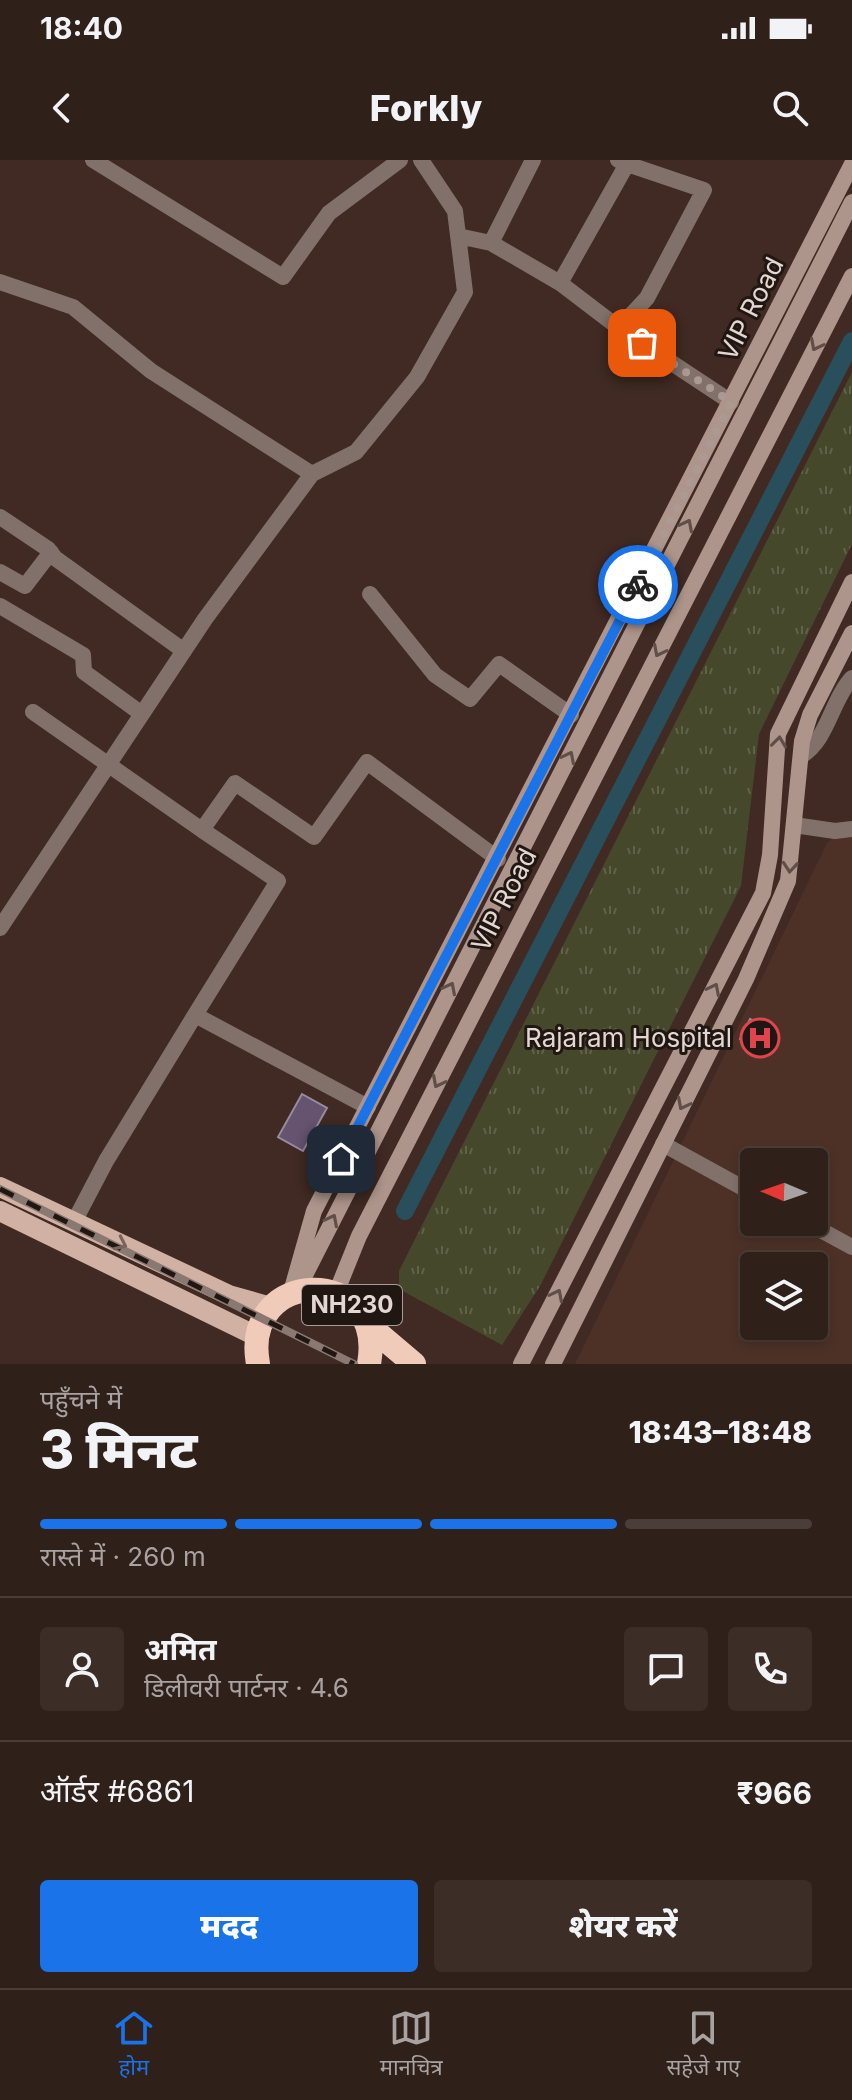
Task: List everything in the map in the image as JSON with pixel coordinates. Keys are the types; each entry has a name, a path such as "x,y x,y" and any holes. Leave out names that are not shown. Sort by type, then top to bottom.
{"highway":[{"name":"NH230","path":"256,1336 271,1307 295,1291 336,1293 359,1309 368,1325 372,1346 369,1364"},
{"name":"NH230","path":"368,1325 414,1364"},
{"path":"256,1336 258,1364"}],"main road":[{"path":"0,1187 229,1295 271,1307"},
{"path":"0,1211 256,1336"}],"street":[{"path":"93,160 283,277 329,213 400,160"},
{"path":"0,928 35,870 184,651 312,474 356,452 417,377 465,292 455,211 421,160"},
{"path":"491,243 533,160"},
{"path":"560,283 623,162 704,190 647,298 619,328"},
{"name":"VIP Road","path":"295,1291 617,644 731,402 852,164"},
{"name":"VIP Road","path":"295,1291 314,1211 571,715 617,644 852,202"},
{"path":"458,236 491,243 560,283 619,328 731,402"},
{"name":"VIP Road","path":"336,1293 366,1222 852,276"},
{"path":"0,282 73,307 151,371 312,474"},
{"path":"0,517 184,651"},
{"path":"0,572 25,586 51,552"},
{"path":"521,1364 763,893 778,734 852,582"},
{"path":"370,594 435,675 470,699 499,664 571,715"},
{"path":"0,606 83,655 84,672 142,714"},
{"path":"553,1364 746,979 788,881 801,756 810,715 852,633"},
{"path":"801,756 813,749 840,691 852,678"},
{"path":"33,712 278,881 106,1161 74,1222"},
{"path":"202,830 235,783 314,837 367,762 498,859"},
{"path":"776,777 798,780"},
{"path":"794,825 835,831 852,829"},
{"path":"195,1015 368,1107"},
{"path":"663,1144 740,1186"},
{"path":"828,1234 852,1247"}],"shaded area":[{"path":"852,822 852,1364 575,1364 827,843"}],"green space":[{"path":"852,372 852,544 759,734 741,886 540,1286 502,1345 399,1289 399,1271"}],"building":[{"path":"750,1019 777,1033 768,1053 740,1039"},
{"path":"302,1094 327,1108 303,1151 278,1137"}],"waterway":[{"path":"405,1211 852,341"}],"railway":[{"path":"0,1189 354,1364"}],"way so far":[{"path":"638,585 731,402 642,343"}],"place":[{"name":"Rajaram Hospital","path":"760,1038"}],"route":[{"path":"341,1159 638,585"}]}
